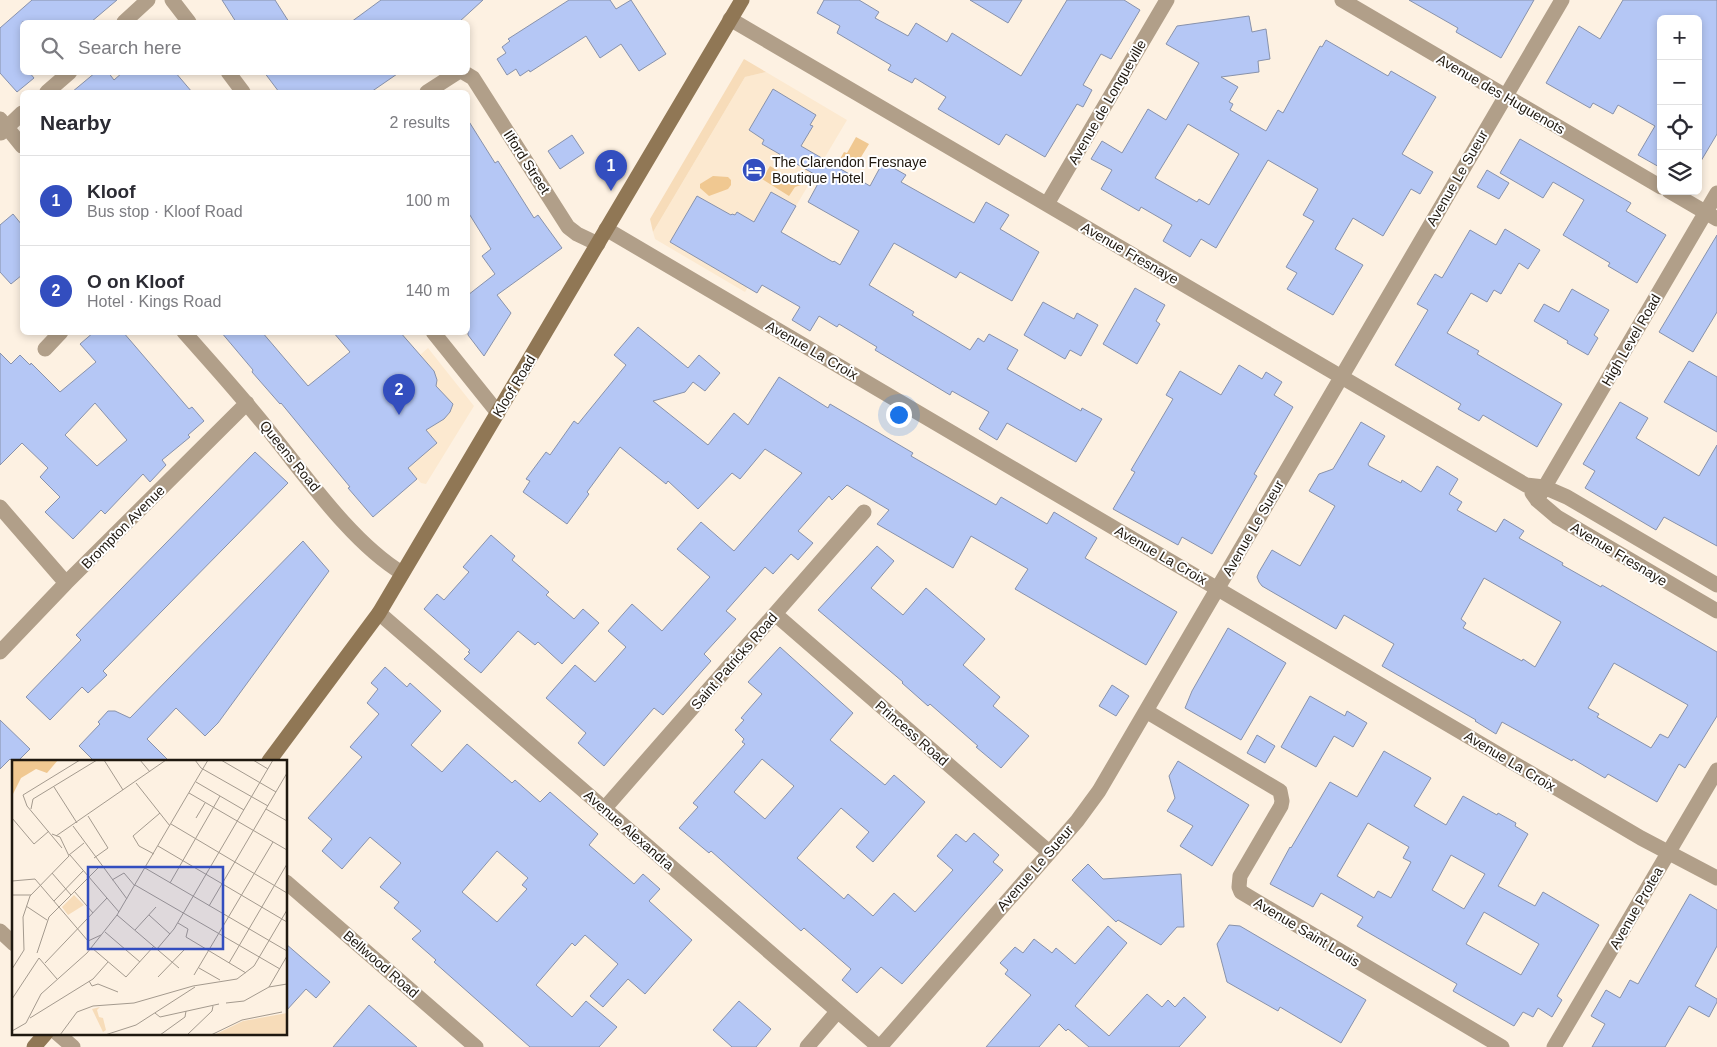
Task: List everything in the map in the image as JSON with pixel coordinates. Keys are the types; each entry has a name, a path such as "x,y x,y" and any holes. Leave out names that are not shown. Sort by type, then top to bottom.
{"main road":[{"name":"Kloof Road","path":"270,760 379,612 742,0"},
{"path":"34,1047 45,1034"}],"street":[{"path":"126,20 148,0"},
{"path":"172,0 187,20"},
{"name":"Avenue de Longueville","path":"1047,204 1166,0"},
{"name":"Avenue des Huguenots","path":"1342,0 1657,184"},
{"name":"Avenue Le Sueur","path":"879,1047 1076,821 1099,791 1562,0"},
{"name":"Avenue Fresnaye","path":"730,20 1537,492 1557,517 1717,611"},
{"path":"49,90 67,75"},
{"path":"230,75 242,90"},
{"path":"430,90 453,75"},
{"name":"Ilford Street","path":"468,75 472,78 568,227 577,234 598,244"},
{"path":"20,114 2,127 20,144"},
{"name":"High Level Road","path":"1537,492 1711,216 1717,193"},
{"path":"1676,195 1711,216"},
{"name":"Avenue La Croix","path":"606,229 1633,833 1717,878"},
{"path":"45,349 58,335"},
{"name":"Queens Road","path":"187,335 247,403 331,506 368,547 386,563 402,573"},
{"path":"435,335 498,413"},
{"name":"Brompton Avenue","path":"0,652 66,583 247,403"},
{"name":"Avenue Fresnaye","path":"1537,492 1567,497 1717,585"},
{"path":"0,507 66,583"},
{"name":"Saint Patricks Road","path":"604,809 864,512"},
{"name":"Avenue Alexandra","path":"379,612 879,1047"},
{"name":"Princess Road","path":"775,614 1049,852"},
{"name":"Avenue Saint Louis","path":"1146,711 1280,791 1282,801 1280,806 1238,881 1241,892 1502,1047"},
{"name":"Avenue Protea","path":"1554,1047 1717,770"},
{"name":"Bellwood Road","path":"288,884 476,1047"},
{"path":"0,930 12,942"},
{"path":"807,1047 837,1012"},
{"path":"58,1034 73,1047"}],"shaded area":[{"path":"744,59 766,72 745,77 653,232 650,219"},
{"name":"The Clarendon Fresnaye Boutique Hotel","path":"766,72 847,120 745,292 655,239 653,232 745,77"},
{"path":"856,137 869,144 855,167 840,159 844,152 847,153"},
{"path":"770,166 793,180 801,180 801,185 795,187 789,196 762,179"},
{"path":"713,176 728,177 731,180 731,185 728,189 709,196 700,188 700,184"},
{"path":"428,348 474,406 426,484 421,483 397,456 374,395"}],"building":[{"path":"32,0 117,0 93,20 20,20 20,75 32,75 34,78 17,92 0,73 0,28"},
{"path":"222,0 275,0 288,20 235,20"},
{"path":"381,0 483,0 461,20 354,20"},
{"path":"569,0 610,0 616,9 631,0 666,54 639,71 621,44 600,58 586,36 530,72 529,70 520,76 516,69 507,75 497,59 506,53 502,47 510,41 508,39"},
{"path":"824,0 859,0 879,12 875,18 908,36 916,23 947,42 952,33 1021,76 1067,0 1124,0 1140,10 1111,59 1101,54 1083,85 1092,90 1083,107 1077,104 1045,157 1006,134 999,145 938,109 946,97 915,78 912,83 888,70 891,65 837,33 840,26 817,13"},
{"path":"970,0 1022,0 1008,23"},
{"path":"1409,0 1534,0 1501,58 1456,32 1458,28"},
{"path":"1623,0 1717,0 1717,134 1702,159 1702,15 1657,15 1657,166 1638,155 1655,126 1618,105 1613,114 1593,103 1590,108 1546,83 1579,26 1600,39"},
{"path":"1249,16 1252,32 1266,29 1270,59 1258,61 1259,72 1221,77 1238,87 1229,102 1233,104 1230,110 1266,131 1278,110 1283,113 1320,46 1322,47 1326,40 1388,76 1391,71 1436,97 1402,154 1433,172 1420,194 1411,189 1383,236 1353,218 1335,249 1363,265 1333,315 1287,289 1297,273 1286,267 1314,221 1303,215 1318,189 1268,160 1216,248 1201,239 1190,257 1163,241 1172,225 1141,207 1139,211 1101,189 1112,170 1091,159 1102,141 1122,153 1148,109 1166,120 1199,63 1166,44 1177,26","holes":["1188,124 1239,154 1209,205 1199,199 1197,202 1155,178"]},
{"path":"92,75 110,75 114,80 120,75 178,75 190,90 74,90"},
{"path":"266,75 396,75 374,90 278,90"},
{"path":"773,89 816,115 810,125 813,126 801,146 870,186 883,162 906,175 901,182 974,223 986,202 1009,215 1000,229 1039,252 1012,301 960,272 956,278 894,243 869,285 914,312 912,315 970,350 978,338 984,342 989,334 1018,350 1007,369 1081,411 1082,408 1102,419 1076,462 1007,423 997,440 979,429 989,412 952,391 950,395 875,350 877,347 839,324 837,327 819,316 810,331 792,320 800,307 762,285 757,293 670,242 697,196 731,215 735,215 737,212 754,222 771,192 796,206 781,232 840,265 859,231 808,202 821,178 762,144 764,140 749,130"},
{"path":"470,123 495,163 498,161 534,218 538,215 562,248 497,295 511,313 484,356 468,335 470,335 470,293 495,274 482,256 491,249 470,215"},
{"path":"572,135 584,153 560,169 548,151"},
{"path":"1520,139 1631,203 1626,211 1666,235 1637,283 1608,266 1610,263 1563,235 1584,200 1553,182 1543,198 1500,173"},
{"path":"1487,170 1509,183 1499,199 1477,187"},
{"path":"13,214 20,223 20,277 11,284 0,272 0,225"},
{"path":"1505,229 1540,250 1528,269 1519,263 1501,294 1494,290 1487,302 1471,293 1447,333 1479,351 1477,354 1562,404 1537,447 1483,415 1479,421 1458,409 1461,404 1395,365 1428,310 1417,304 1435,274 1442,278 1470,230 1496,245"},
{"path":"1717,235 1717,312 1693,352 1659,332"},
{"path":"1135,288 1165,305 1156,321 1160,324 1137,364 1103,344"},
{"path":"1572,289 1609,310 1594,335 1598,338 1588,355 1534,321 1544,304 1559,312"},
{"path":"1043,302 1074,319 1077,313 1098,325 1081,356 1070,350 1065,359 1024,335"},
{"path":"638,327 688,368 699,355 720,373 705,391 693,382 685,392 653,401 708,445 734,413 748,425 779,377 828,408 830,404 913,453 911,456 996,505 1001,497 1047,524 1054,512 1097,538 1085,558 1177,612 1146,665 1015,589 1028,569 971,536 953,568 877,524 889,510 847,485 832,500 829,496 798,531 813,543 798,560 791,554 773,574 765,567 726,611 736,619 704,654 711,661 663,715 654,708 604,766 578,743 586,733 546,698 575,665 595,682 626,647 608,631 632,604 662,631 710,577 677,549 701,522 734,551 802,473 765,449 740,479 732,473 698,509 668,481 666,484 620,447 587,492 589,494 567,524 523,492 530,481 526,479 546,452 550,455 574,421 578,424 626,365 614,355"},
{"path":"90,335 126,335 189,409 192,407 204,421 188,435 190,437 162,460 166,465 150,482 143,474 105,514 101,510 73,539 45,512 60,497 40,477 48,468 22,443 0,465 0,353 11,364 20,355 30,365 31,363 60,392 96,362 80,344","holes":["95,403 127,440 97,466 65,435"]},
{"path":"224,335 265,335 308,386 350,352 336,335 403,335 434,371 437,380 436,386 453,404 450,412 444,419 426,430 437,443 408,468 417,479 373,517 281,403 252,372 253,370"},
{"path":"1689,361 1717,377 1717,432 1664,402"},
{"path":"1239,365 1262,379 1266,372 1282,382 1274,395 1293,407 1254,474 1257,476 1212,554 1182,537 1178,545 1113,509 1135,472 1131,470 1173,399 1166,395 1180,371 1221,395"},
{"path":"1620,402 1648,418 1636,438 1699,476 1717,445 1717,546 1664,517 1656,530 1585,488 1595,471 1583,464"},
{"path":"1361,422 1385,436 1368,464 1369,466 1401,483 1402,480 1421,492 1437,466 1458,479 1449,494 1462,502 1457,510 1496,532 1504,519 1524,531 1519,538 1563,563 1562,565 1601,587 1602,585 1717,652 1717,716 1685,768 1679,764 1657,802 1608,774 1605,778 1573,759 1572,761 1502,722 1496,734 1476,720 1382,666 1394,644 1344,615 1336,629 1262,586 1257,577 1272,550 1300,566 1335,506 1309,491 1319,474 1333,469","holes":["1484,578 1561,622 1535,667 1463,628 1466,623 1461,619","1614,663 1688,705 1668,738 1660,734 1651,748 1597,717 1599,714 1588,708"]},
{"path":"255,452 288,483 103,671 107,675 88,693 82,687 50,720 26,697 81,640 76,635"},
{"path":"491,535 515,556 512,560 549,592 546,595 574,619 583,609 599,623 562,664 538,642 535,645 518,631 481,673 464,659 470,653 468,652 470,650 424,609 437,594 444,600 469,572 463,567"},
{"path":"303,541 329,571 218,723 205,736 176,708 147,739 168,760 93,760 79,746 100,724 98,722 108,711 115,711 130,718"},
{"path":"877,546 894,561 871,588 903,615 926,588 985,639 963,665 1000,697 993,706 1029,736 1001,768 930,704 928,706 903,682 818,610"},
{"path":"1228,628 1286,663 1241,740 1185,708 1192,691"},
{"path":"780,647 853,713 830,740 885,785 894,775 925,802 873,862 856,847 869,832 841,808 797,858 844,899 848,894 873,916 894,893 915,912 953,870 937,856 956,834 966,842 974,833 999,855 993,862 1003,870 902,984 881,967 857,993 842,980 851,969 804,928 801,931 711,851 709,853 679,828 698,807 693,803 745,744 742,742 744,739 735,730 744,720 741,718 762,694 748,682","holes":["762,759 794,786 765,819 734,792"]},
{"path":"385,667 407,687 410,683 441,711 411,745 442,772 467,744 512,783 515,780 540,802 550,792 598,834 589,845 634,884 643,874 660,889 649,901 692,940 645,994 628,979 603,1007 590,996 618,964 585,935 575,946 572,943 536,985 572,1017 586,1001 617,1027 599,1047 530,1047 434,962 436,960 412,939 421,931 394,908 399,902 380,887 401,863 370,837 342,869 322,851 332,839 308,818 362,757 350,747 379,714 367,703 378,689 371,683","holes":["497,851 528,878 522,885 527,889 497,922 462,892"]},
{"path":"1112,685 1129,696 1116,716 1099,706"},
{"path":"1310,696 1345,716 1347,711 1367,723 1353,747 1334,736 1316,767 1281,747"},
{"path":"0,720 30,749 19,760 12,761 10,759 0,769"},
{"path":"1257,735 1275,746 1265,763 1247,753"},
{"path":"1384,751 1431,778 1414,806 1446,825 1463,796 1516,823 1515,826 1528,834 1498,886 1535,906 1543,892 1599,925 1557,996 1562,1000 1552,1017 1538,1008 1533,1017 1523,1012 1514,1026 1453,991 1457,984 1357,926 1363,917 1321,893 1313,907 1270,884 1290,847 1330,782 1357,797","holes":["1368,823 1409,847 1403,858 1411,862 1391,898 1378,891 1374,898 1337,876","1451,855 1485,874 1464,909 1432,890","1484,912 1539,944 1521,975 1466,944"]},
{"path":"1178,761 1249,805 1212,866 1180,846 1193,826 1167,811 1175,798 1169,776"},
{"path":"1088,864 1103,879 1181,874 1184,927 1177,927 1161,945 1118,920 1116,922 1072,880"},
{"path":"1690,894 1717,910 1717,946 1695,986 1717,999 1709,1017 1689,1006 1665,1047 1592,1047 1605,1024 1591,1016 1606,990 1620,998 1630,980 1638,984"},
{"path":"1229,925 1240,926 1366,1000 1341,1043 1280,1007 1278,1011 1227,982 1217,944"},
{"path":"1108,926 1127,943 1075,1006 1109,1036 1147,994 1162,1007 1168,1000 1175,1007 1184,997 1206,1017 1179,1047 1089,1047 1068,1029 1066,1031 1059,1024 1039,1047 986,1047 1031,995 1005,974 1008,970 1000,963 1015,947 1023,953 1034,939 1052,953 1056,948 1075,964"},
{"path":"288,946 330,982 316,998 306,989 288,1009"},
{"path":"739,1001 771,1029 756,1047 732,1047 713,1030"},
{"path":"369,1005 417,1047 333,1047"}],"place":[{"name":"The Clarendon Fresnaye Boutique Hotel","path":"754,170"},
{"name":"Kloof","path":"611,191"},
{"name":"O on Kloof","path":"399,415"}]}
